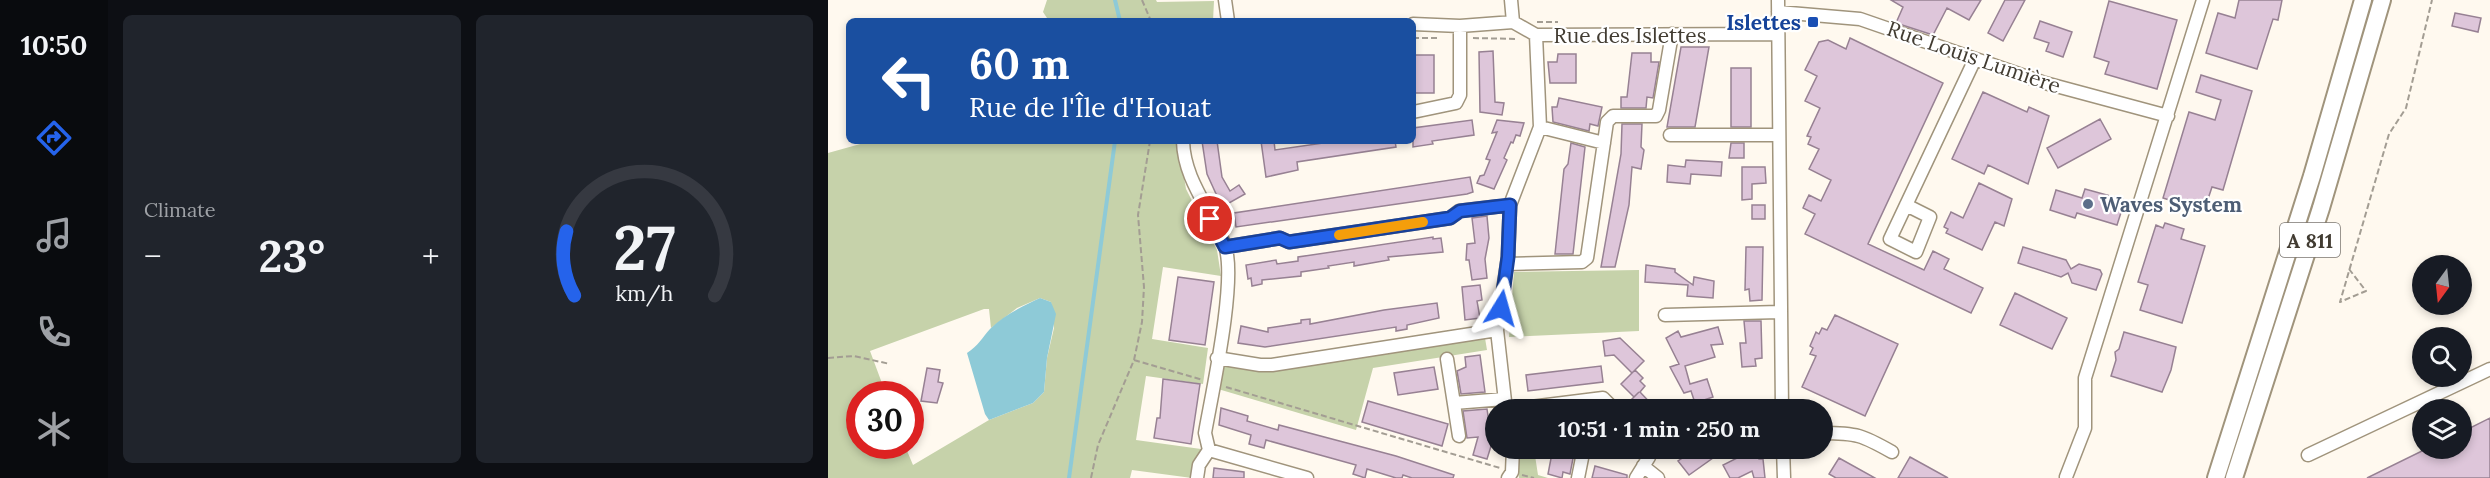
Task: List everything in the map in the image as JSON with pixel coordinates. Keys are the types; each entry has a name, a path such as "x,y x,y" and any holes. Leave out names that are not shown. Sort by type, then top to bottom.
{"highway":[{"name":"A 811","path":"2216,478 2312,176 2363,0"},
{"name":"A 811","path":"2234,478 2317,219 2382,0"},
{"path":"2245,478 2378,38 2382,0"}],"street":[{"path":"1225,0 1228,18"},
{"path":"1416,24 1460,26 1513,22 1511,0"},
{"path":"2066,477 2085,428 2085,378 2203,0"},
{"path":"1778,6 1779,312 1782,399"},
{"name":"Rue Louis Lumière","path":"1778,6 1860,18 2045,83 2168,116"},
{"name":"Rue des Islettes","path":"1513,22 1536,35 1778,34"},
{"path":"1416,110 1456,103 1460,95 1460,26"},
{"path":"1507,264 1582,262 1587,258 1607,122 1613,116 1651,117 1659,110 1672,34"},
{"path":"1505,399 1497,330 1507,264 1510,205 1540,127 1536,35"},
{"path":"1906,205 1975,59"},
{"path":"1540,127 1604,143"},
{"path":"1670,135 1778,135"},
{"path":"1183,144 1183,155 1199,199 1225,247 1227,286 1205,433 1209,450 1199,465 1197,478"},
{"path":"1225,247 1280,238 1289,242 1450,218 1460,211 1510,205"},
{"path":"1665,315 1779,312"},
{"path":"1217,358 1272,365 1497,330"},
{"path":"1447,359 1459,436"},
{"path":"2308,455 2490,369"},
{"path":"1454,403 1485,405"},
{"path":"1833,433 1845,432 1863,436 1892,452"},
{"path":"1209,450 1307,478"},
{"path":"1510,475 1512,459"},
{"path":"1578,478 1582,459"},
{"path":"1636,478 1648,459"},
{"path":"1783,459 1784,478"},
{"path":"1642,466 1658,478"}],"path":[{"path":"1142,0 1150,18"},
{"path":"2349,269 2366,291 2340,302 2349,269 2389,134 2406,108 2432,0"},
{"path":"1092,478 1098,446 1134,360 1142,322 1144,287 1138,215 1149,144"},
{"path":"828,358 854,356 890,364"},
{"path":"1134,360 1510,475 1534,478"}],"green space":[{"path":"1047,0 1214,1 1213,18 1047,18 1043,12"},
{"path":"860,144 1178,144 1186,189 1217,250 1221,276 1163,267 1152,339 1208,348 1203,384 1146,376 1136,440 1201,449 1194,463 1192,478 1132,470 1130,478 828,478 828,153","holes":["1040,298 1051,302 1054,328 1047,358 1044,392 1033,403 989,420 913,465 910,459 846,459 846,381 881,381 870,351 984,309 989,309 991,328 1017,308"]},
{"path":"1639,270 1639,331 1509,337 1514,272"},
{"path":"1485,338 1487,350 1373,368 1356,430 1218,389 1221,369 1226,365 1268,372"},
{"path":"1517,459 1536,459 1538,475 1548,478 1519,478"}],"water":[{"path":"1040,298 1051,302 1056,314 1047,358 1044,392 1033,403 989,420 985,414 967,353 1001,319"}],"building":[{"path":"1891,0 1981,0 1969,20 1947,8 1933,35 1896,23 1903,7"},
{"path":"2005,0 2025,0 2003,41 1988,33"},
{"path":"2239,0 2282,0 2278,20 2273,19 2257,69 2206,53 2218,13 2235,18"},
{"path":"2109,1 2177,20 2157,89 2105,74 2109,62 2094,57"},
{"path":"2455,13 2481,18 2478,32 2452,26"},
{"path":"2040,21 2072,32 2063,57 2046,51 2049,43 2034,38"},
{"path":"1850,38 1943,83 1868,244 1924,270 1933,251 1949,259 1944,269 1983,288 1971,313 1805,234 1815,214 1803,208 1806,201 1809,195 1821,201 1831,180 1809,169 1819,149 1808,144 1811,137 1807,136 1820,108 1805,101 1817,76 1805,70 1819,42 1828,40 1846,49"},
{"path":"1681,47 1709,47 1695,127 1667,127"},
{"path":"1493,51 1495,102 1504,103 1502,115 1480,112 1479,52"},
{"path":"1632,53 1651,53 1651,62 1659,62 1653,98 1647,97 1646,108 1621,108 1621,97 1627,97"},
{"path":"1558,54 1576,54 1576,83 1550,83 1548,62 1557,62"},
{"path":"1416,55 1434,55 1434,93 1416,93"},
{"path":"1731,68 1751,68 1751,127 1731,127"},
{"path":"2201,75 2252,91 2223,190 2212,187 2204,211 2163,198 2189,112 2215,120 2221,100 2196,92"},
{"path":"1983,92 2027,112 2029,107 2049,116 2028,184 1988,165 1984,174 1952,159"},
{"path":"1559,98 1602,107 1598,126 1590,124 1589,131 1553,122 1552,107 1557,107"},
{"path":"2100,119 2111,139 2058,168 2047,148"},
{"path":"1472,120 1474,135 1432,141 1433,144 1413,147 1413,144 1416,144 1416,128"},
{"path":"1497,120 1524,123 1520,136 1516,135 1513,143 1511,142 1504,158 1507,160 1494,189 1477,183 1480,176 1484,175 1490,160 1486,159 1497,132 1492,133"},
{"path":"1622,124 1642,124 1641,147 1644,150 1641,169 1632,167 1629,205 1615,267 1601,267 1621,154"},
{"path":"1571,143 1585,147 1573,254 1555,254 1564,169 1568,164"},
{"path":"1731,143 1744,143 1744,158 1729,158"},
{"path":"1202,144 1217,144 1222,177 1230,191 1239,185 1245,194 1222,207 1207,174"},
{"path":"1261,144 1274,144 1275,150 1316,144 1396,144 1396,147 1297,162 1298,170 1266,177"},
{"path":"1686,160 1722,162 1721,176 1691,174 1690,184 1667,182 1668,165 1685,167"},
{"path":"1742,167 1765,167 1766,183 1752,184 1752,199 1742,200"},
{"path":"1470,177 1473,192 1467,194 1236,227 1234,213"},
{"path":"1979,183 2012,199 2004,226 1995,222 1982,250 1946,233 1948,229 1944,227 1951,212 1963,218"},
{"name":"Waves System","path":"2085,189 2125,200 2117,225 2077,213 2075,218 2050,210 2056,190 2082,198"},
{"path":"1752,205 1765,205 1765,219 1752,219"},
{"path":"1487,216 1489,238 1485,259 1487,278 1472,280 1469,260 1466,260 1467,244 1475,243 1472,218"},
{"path":"2165,223 2184,229 2181,239 2205,246 2182,323 2140,310 2148,285 2138,282 2156,225 2163,228"},
{"path":"1433,237 1433,239 1441,238 1443,252 1388,257 1389,260 1354,266 1354,262 1328,266 1329,268 1301,272 1301,276 1262,280 1262,284 1252,286 1251,278 1248,279 1246,265 1276,260 1277,264 1298,261 1298,257"},
{"path":"1746,247 1763,247 1762,300 1750,301 1749,289 1745,290"},
{"path":"2023,247 2066,260 2071,269 2079,264 2100,270 2102,274 2096,290 2072,283 2068,273 2061,277 2018,263"},
{"path":"1646,265 1675,269 1675,272 1693,285 1694,277 1714,281 1713,298 1687,296 1688,285 1645,282"},
{"path":"1178,277 1214,282 1205,345 1169,340"},
{"path":"1480,285 1482,300 1477,301 1480,318 1465,320 1462,287"},
{"path":"2015,293 2067,318 2052,349 2000,325"},
{"path":"1437,303 1439,318 1407,325 1407,329 1396,331 1396,327 1265,347 1238,343 1241,326 1268,332 1268,328 1301,323 1301,320 1310,319 1310,324"},
{"path":"1835,315 1898,344 1865,416 1833,401 1833,399 1802,387 1816,356 1810,354 1813,348 1810,346 1816,332 1819,334 1822,328 1827,330"},
{"path":"1744,321 1761,321 1762,358 1755,359 1756,366 1742,367 1740,343 1746,343"},
{"path":"1718,327 1723,344 1711,345 1715,357 1685,366 1690,384 1707,379 1713,397 1694,399 1691,391 1684,393 1670,367 1679,364 1666,338 1678,331 1681,337"},
{"path":"2124,332 2176,347 2171,370 2162,392 2111,376 2116,360 2115,352 2119,349"},
{"path":"1620,338 1644,361 1632,373 1614,355 1605,356 1603,341"},
{"path":"1480,355 1485,392 1461,394 1457,371 1466,367 1465,357"},
{"path":"1601,366 1603,382 1528,391 1526,375"},
{"path":"1434,367 1438,389 1398,395 1394,373"},
{"path":"927,368 940,370 938,382 943,383 937,403 924,401"},
{"path":"1635,370 1643,378 1640,381 1645,386 1640,392 1647,399 1632,399 1634,397 1621,384"},
{"path":"1163,379 1200,384 1191,444 1154,438 1157,418 1160,418"},
{"path":"1368,401 1448,424 1442,446 1362,422"},
{"path":"1221,408 1248,416 1247,421 1278,430 1279,425 1396,456 1454,475 1453,478 1412,478 1403,475 1402,478 1396,478 1367,469 1365,478 1353,474 1356,465 1266,440 1264,448 1249,444 1251,435 1219,425"},
{"path":"1485,409 1485,458 1473,455 1478,437 1467,438 1463,411"},
{"path":"2490,418 2490,478 2367,478 2412,456 2412,459 2472,459 2472,427"},
{"path":"1910,457 1948,478 1898,478"},
{"path":"1839,458 1875,478 1836,478 1829,474"},
{"path":"1551,459 1573,459 1570,474 1563,472 1562,478 1548,474"},
{"path":"1681,459 1712,459 1689,475 1678,461"},
{"path":"1735,459 1763,459 1765,478 1754,478 1752,471 1738,478 1730,478 1723,465"},
{"path":"1595,466 1627,475 1627,478 1592,478"},
{"path":"1214,468 1244,472 1244,478 1213,478"}],"waterway":[{"path":"1115,0 1119,18"},
{"path":"1069,478 1115,144"}],"slow traffic":[{"path":"1339,235 1423,222"}],"place":[{"name":"Islettes","path":"1813,22"},
{"name":"Waves System","path":"2088,204"}],"route":[{"path":"1210,219 1225,247 1280,238 1289,242 1450,218 1460,211 1510,205 1508,257 1501,308"}]}
